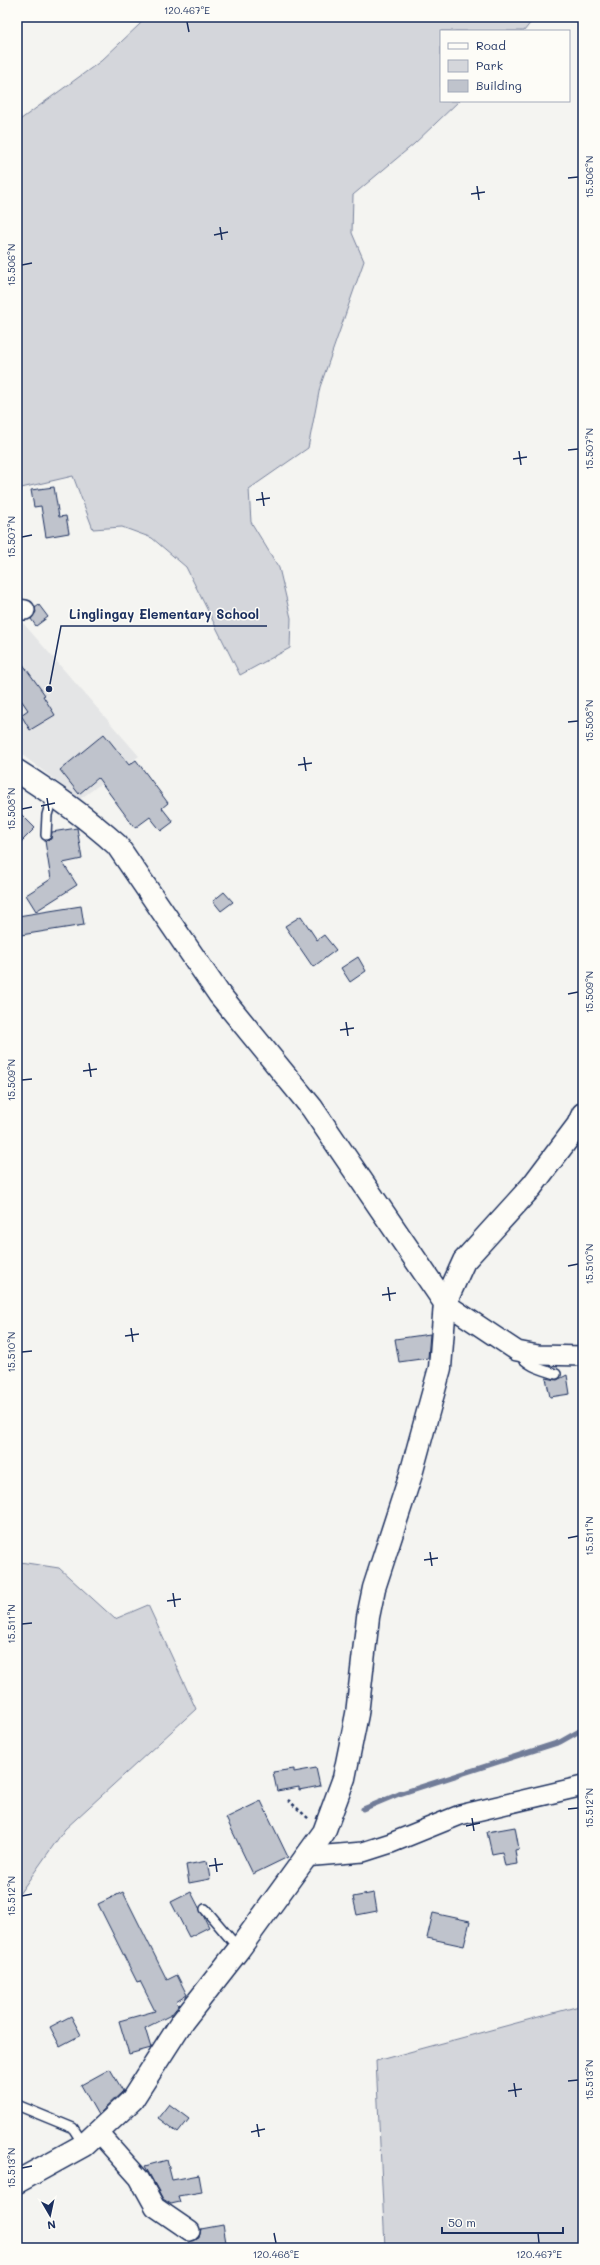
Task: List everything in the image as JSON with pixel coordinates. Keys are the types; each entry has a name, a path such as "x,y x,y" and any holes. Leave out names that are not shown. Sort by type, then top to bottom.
{"street":[{"path":"17,771 53,794 96,826 117,845 219,994 312,1108 446,1303 517,1351 538,1355 583,1356"},
{"path":"17,2182 91,2139 132,2100 182,2022 239,1949 304,1857 324,1832 344,1778 357,1714 368,1616 374,1588 411,1474 440,1368 446,1303 464,1261 532,1186 578,1125 583,1114"},
{"path":"304,1857 363,1852 391,1843 460,1815 583,1786"},
{"path":"91,2139 140,2178 155,2207 190,2231"}],"lane":[{"path":"46,835 47,815 53,794"},
{"path":"517,1351 525,1361 535,1368 556,1374"},
{"path":"205,1909 239,1949"},
{"path":"17,2105 73,2128 91,2139"}],"path":[{"path":"288,1800 324,1832"}],"shaded area":[{"path":"23,623 139,756 80,799 17,751 17,628"}],"green space":[{"path":"145,17 535,17 525,30 440,30 440,102 458,102 414,144 353,195 352,233 364,261 320,387 308,448 249,489 251,522 279,568 291,618 290,648 240,675 186,567 152,538 122,527 93,529 73,476 17,489 17,122 101,61 140,24"},
{"path":"17,1550 20,1562 59,1568 115,1619 148,1605 196,1709 65,1829 17,1897"},
{"path":"583,2005 583,2248 385,2248 376,2061"}],"building":[{"path":"54,487 59,517 66,516 69,533 46,537 41,506 34,507 31,490"},
{"path":"39,605 48,617 36,626 31,619 36,612 35,608"},
{"path":"17,656 45,695 43,696 55,715 30,730 21,715 28,710 17,694"},
{"path":"104,734 129,765 136,760 168,803 162,808 173,822 161,831 150,817 135,828 98,778 79,794 60,770"},
{"path":"17,810 35,828 17,846"},
{"path":"77,828 82,859 63,863 77,885 36,911 26,895 51,879 45,841 51,839 52,832"},
{"path":"224,892 233,902 221,911 213,901"},
{"path":"81,906 84,925 21,935 18,916"},
{"path":"301,916 317,940 324,935 336,950 313,967 285,926"},
{"path":"358,957 366,971 350,982 341,968"},
{"path":"430,1334 428,1358 399,1362 395,1339"},
{"path":"567,1375 570,1394 550,1397 546,1378 557,1380"},
{"path":"316,1768 320,1786 299,1790 299,1787 277,1791 273,1772 294,1769 294,1772"},
{"path":"261,1801 288,1857 253,1874 226,1818"},
{"path":"515,1827 519,1849 515,1850 517,1864 505,1866 502,1852 492,1854 487,1832"},
{"path":"207,1861 210,1879 189,1883 186,1865"},
{"path":"123,1892 167,1980 177,1975 187,1995 176,2002 178,2005 180,2004 171,2015 145,2028 151,2048 129,2054 119,2021 155,2011 140,1981 137,1982 98,1904"},
{"path":"191,1892 209,1927 189,1937 171,1902"},
{"path":"374,1893 377,1911 357,1915 353,1897"},
{"path":"433,1913 470,1921 464,1946 427,1938"},
{"path":"71,2016 81,2035 60,2046 50,2027"},
{"path":"110,2069 123,2091 98,2115 81,2085"},
{"path":"169,2104 189,2119 178,2133 158,2118"},
{"path":"167,2160 172,2180 199,2175 202,2192 178,2196 180,2202 171,2204 163,2199 145,2166"},
{"path":"223,2225 227,2248 190,2248 189,2242 199,2238 201,2229"}],"waterway":[{"path":"363,1809 399,1794 560,1742 583,1729"}],"place":[{"name":"Linglingay Elementary School","path":"49,689"}]}
